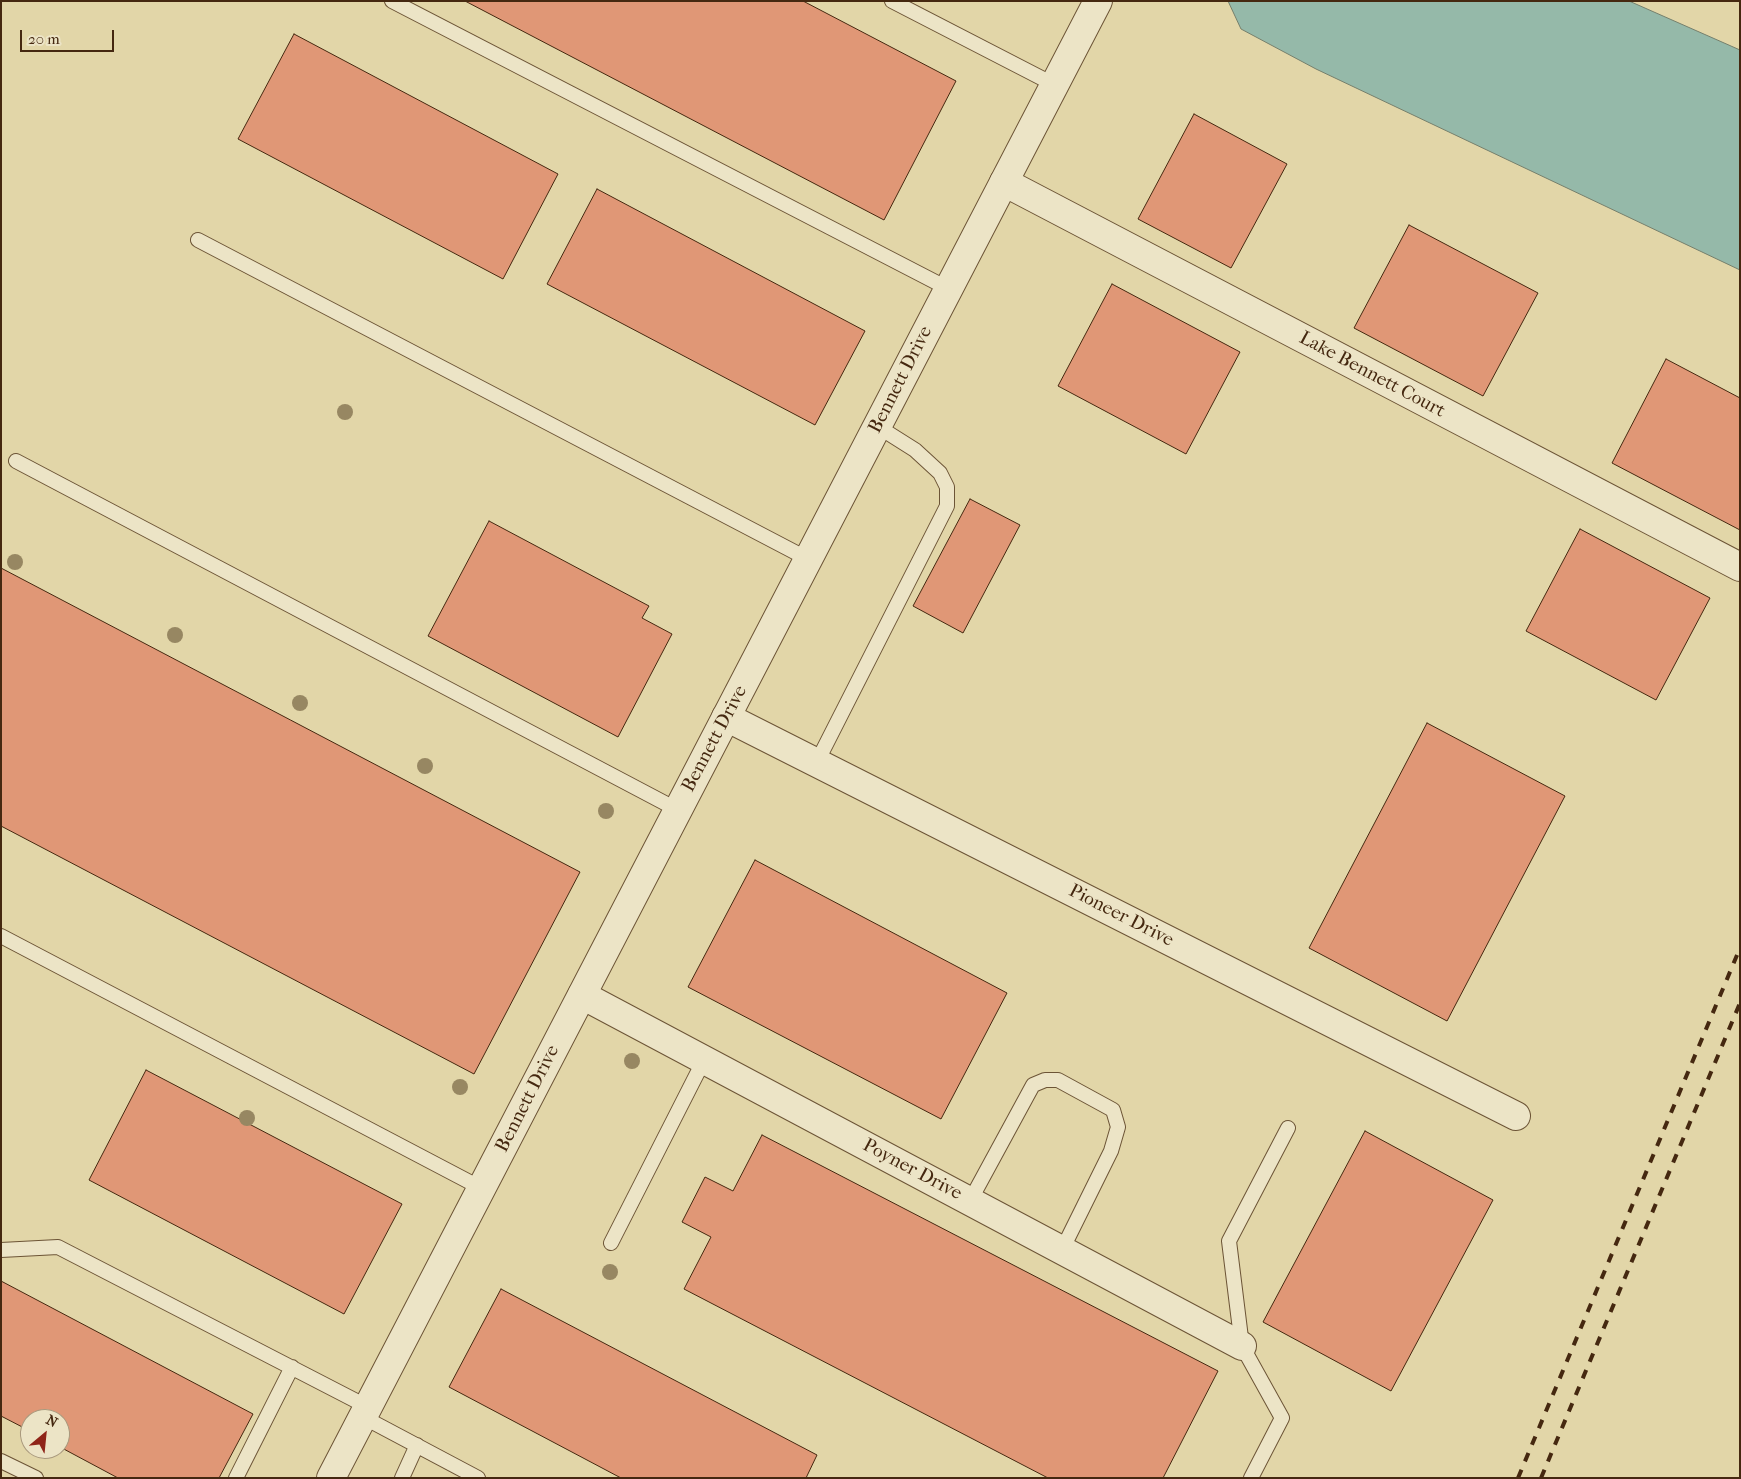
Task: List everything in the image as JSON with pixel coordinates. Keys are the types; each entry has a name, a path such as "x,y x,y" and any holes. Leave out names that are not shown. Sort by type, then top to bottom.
{"street":[{"name":"Bennett Drive","path":"331,1478 1098,1"},
{"name":"Lake Bennett Court","path":"1004,182 1740,567"},
{"name":"Pioneer Drive","path":"726,717 1516,1116"},
{"name":"Poyner Drive","path":"582,995 1242,1346"}],"lane":[{"path":"392,1 948,289"},
{"path":"892,1 1055,85"},
{"path":"198,240 808,559"},
{"path":"817,762 947,506 947,487 940,473 914,450 878,426"},
{"path":"16,461 678,810"},
{"path":"1,936 481,1188"},
{"path":"611,1243 704,1060"},
{"path":"970,1201 1033,1086 1045,1080 1058,1080 1113,1110 1118,1127 1111,1152 1062,1250"},
{"path":"1251,1478 1282,1418 1242,1346 1229,1241 1288,1128"},
{"path":"1,1250 58,1248 292,1368 417,1446 478,1478"},
{"path":"236,1478 292,1368"},
{"path":"402,1478 417,1446"},
{"path":"1,1461 36,1478"}],"shaded area":[{"path":"1228,1 1629,1 1740,50 1740,270 1316,69 1241,29"}],"building":[{"path":"465,1 803,1 956,81 884,220"},
{"path":"294,34 558,174 503,279 238,139"},
{"path":"1194,114 1287,164 1231,268 1138,219"},
{"path":"597,189 865,331 815,425 547,284"},
{"path":"1409,225 1538,293 1483,396 1354,328"},
{"path":"1112,284 1240,352 1186,454 1058,386"},
{"path":"1666,359 1740,398 1740,530 1612,463"},
{"path":"970,499 1020,525 963,633 913,606"},
{"path":"489,521 649,606 642,618 672,634 618,737 428,636"},
{"path":"1580,529 1710,598 1656,700 1526,631"},
{"path":"1,568 580,872 474,1074 1,826"},
{"path":"1427,723 1565,796 1447,1021 1309,948"},
{"path":"755,860 1007,993 941,1119 688,987"},
{"path":"146,1070 402,1204 344,1314 89,1180"},
{"path":"1365,1131 1493,1200 1391,1391 1263,1322"},
{"path":"762,1135 1218,1371 1163,1478 1048,1478 684,1289 711,1237 682,1222 705,1177 733,1191"},
{"path":"1,1281 253,1414 219,1478 118,1478 70,1452 70,1409 20,1409 20,1426 1,1416"},
{"path":"501,1289 817,1455 806,1478 621,1478 449,1387"}],"railway":[{"path":"1518,1478 1740,948"},
{"path":"1541,1478 1740,1003"}]}
